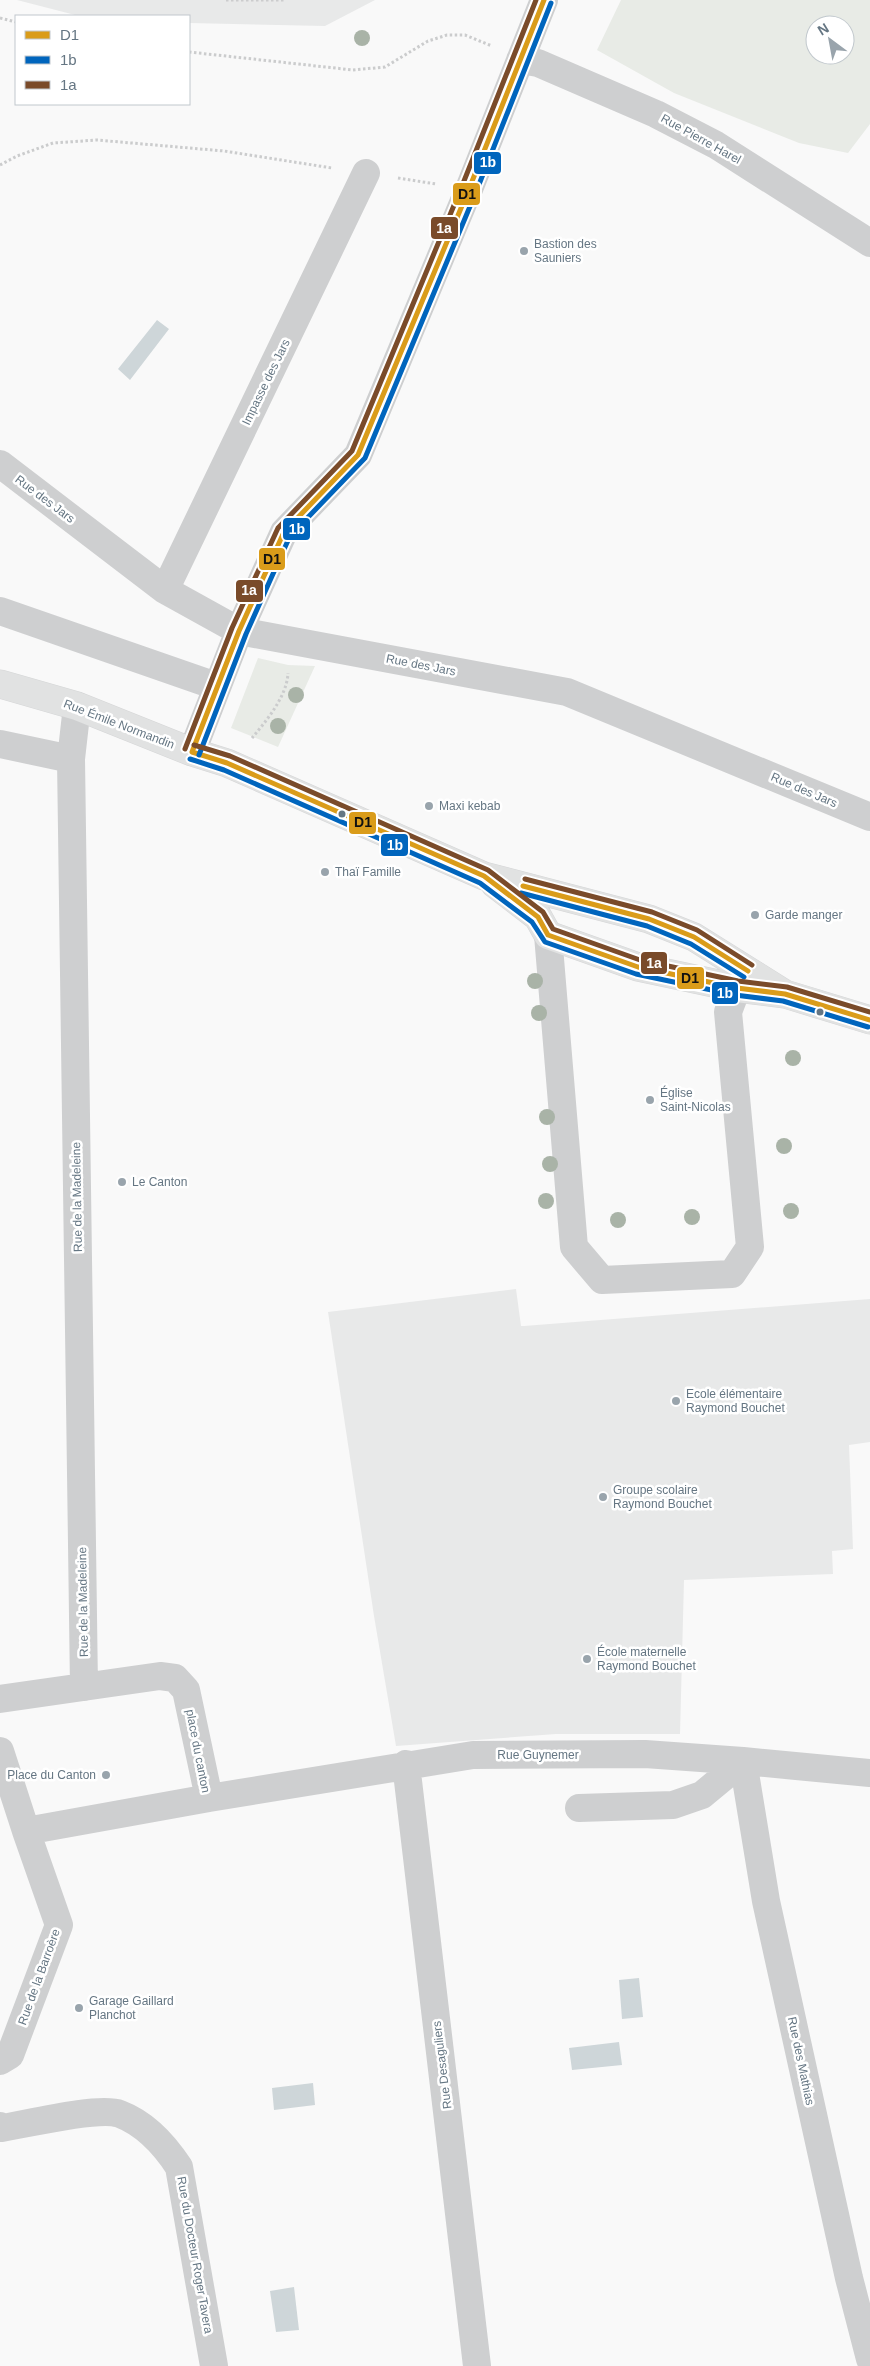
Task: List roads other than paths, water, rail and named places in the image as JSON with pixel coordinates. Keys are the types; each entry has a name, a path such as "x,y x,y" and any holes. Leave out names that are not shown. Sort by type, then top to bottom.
{"main road":[{"name":"Rue Émile Normandin","path":"0,684 77,706 192,752 227,763 484,876 649,919 694,937 785,994"},
{"name":"Rue Émile Normandin","path":"484,876 538,917 548,935 638,967 737,988 785,994 870,1020"}],"street":[{"path":"192,752 238,631 284,532 358,455 469,189 544,0"},
{"name":"Rue Pierre Harel","path":"520,60 538,63 656,114 716,145 870,243"},
{"name":"Impasse des Jars","path":"166,590 366,173"},
{"name":"Rue des Jars","path":"0,464 166,590 238,631 568,692 870,817"},
{"path":"0,611 216,686"},
{"name":"Rue de la Madeleine","path":"77,706 71,759 84,1687"},
{"path":"0,744 71,759"},
{"path":"548,935 574,1247 602,1280 732,1274 750,1247 728,1012 737,988"},
{"name":"place du canton","path":"0,1699 160,1676 175,1678 186,1690 209,1798 26,1831"},
{"path":"0,1751 26,1831"},
{"name":"Rue Guynemer","path":"209,1798 406,1764 482,1755 645,1754 870,1773"},
{"path":"579,1808 673,1805 702,1796 743,1761"},
{"name":"Rue des Mathias","path":"743,1761 766,1901 849,2278 870,2359"},
{"name":"Rue Desaguliers","path":"406,1764 477,2366"},
{"name":"Rue de la Barroère","path":"0,2061 10,2055 59,1925 26,1831"},
{"name":"Rue du Docteur Roger Tavera","path":"0,2126 2,2128 93,2113 118,2114 141,2126 164,2143 179,2167 214,2366"}],"place":[{"name":"Bastion des Sauniers","path":"524,251"},
{"name":"Maxi kebab","path":"429,806"},
{"name":"Thaï Famille","path":"325,872"},
{"name":"Garde manger","path":"755,915"},
{"name":"Église Saint-Nicolas","path":"650,1100"},
{"name":"Le Canton","path":"122,1182"},
{"name":"Ecole élémentaire Raymond Bouchet","path":"676,1401"},
{"name":"Groupe scolaire Raymond Bouchet","path":"603,1497"},
{"name":"École maternelle Raymond Bouchet","path":"587,1659"},
{"name":"Place du Canton","path":"106,1775"},
{"name":"Garage Gaillard Planchot","path":"79,2008"}]}
